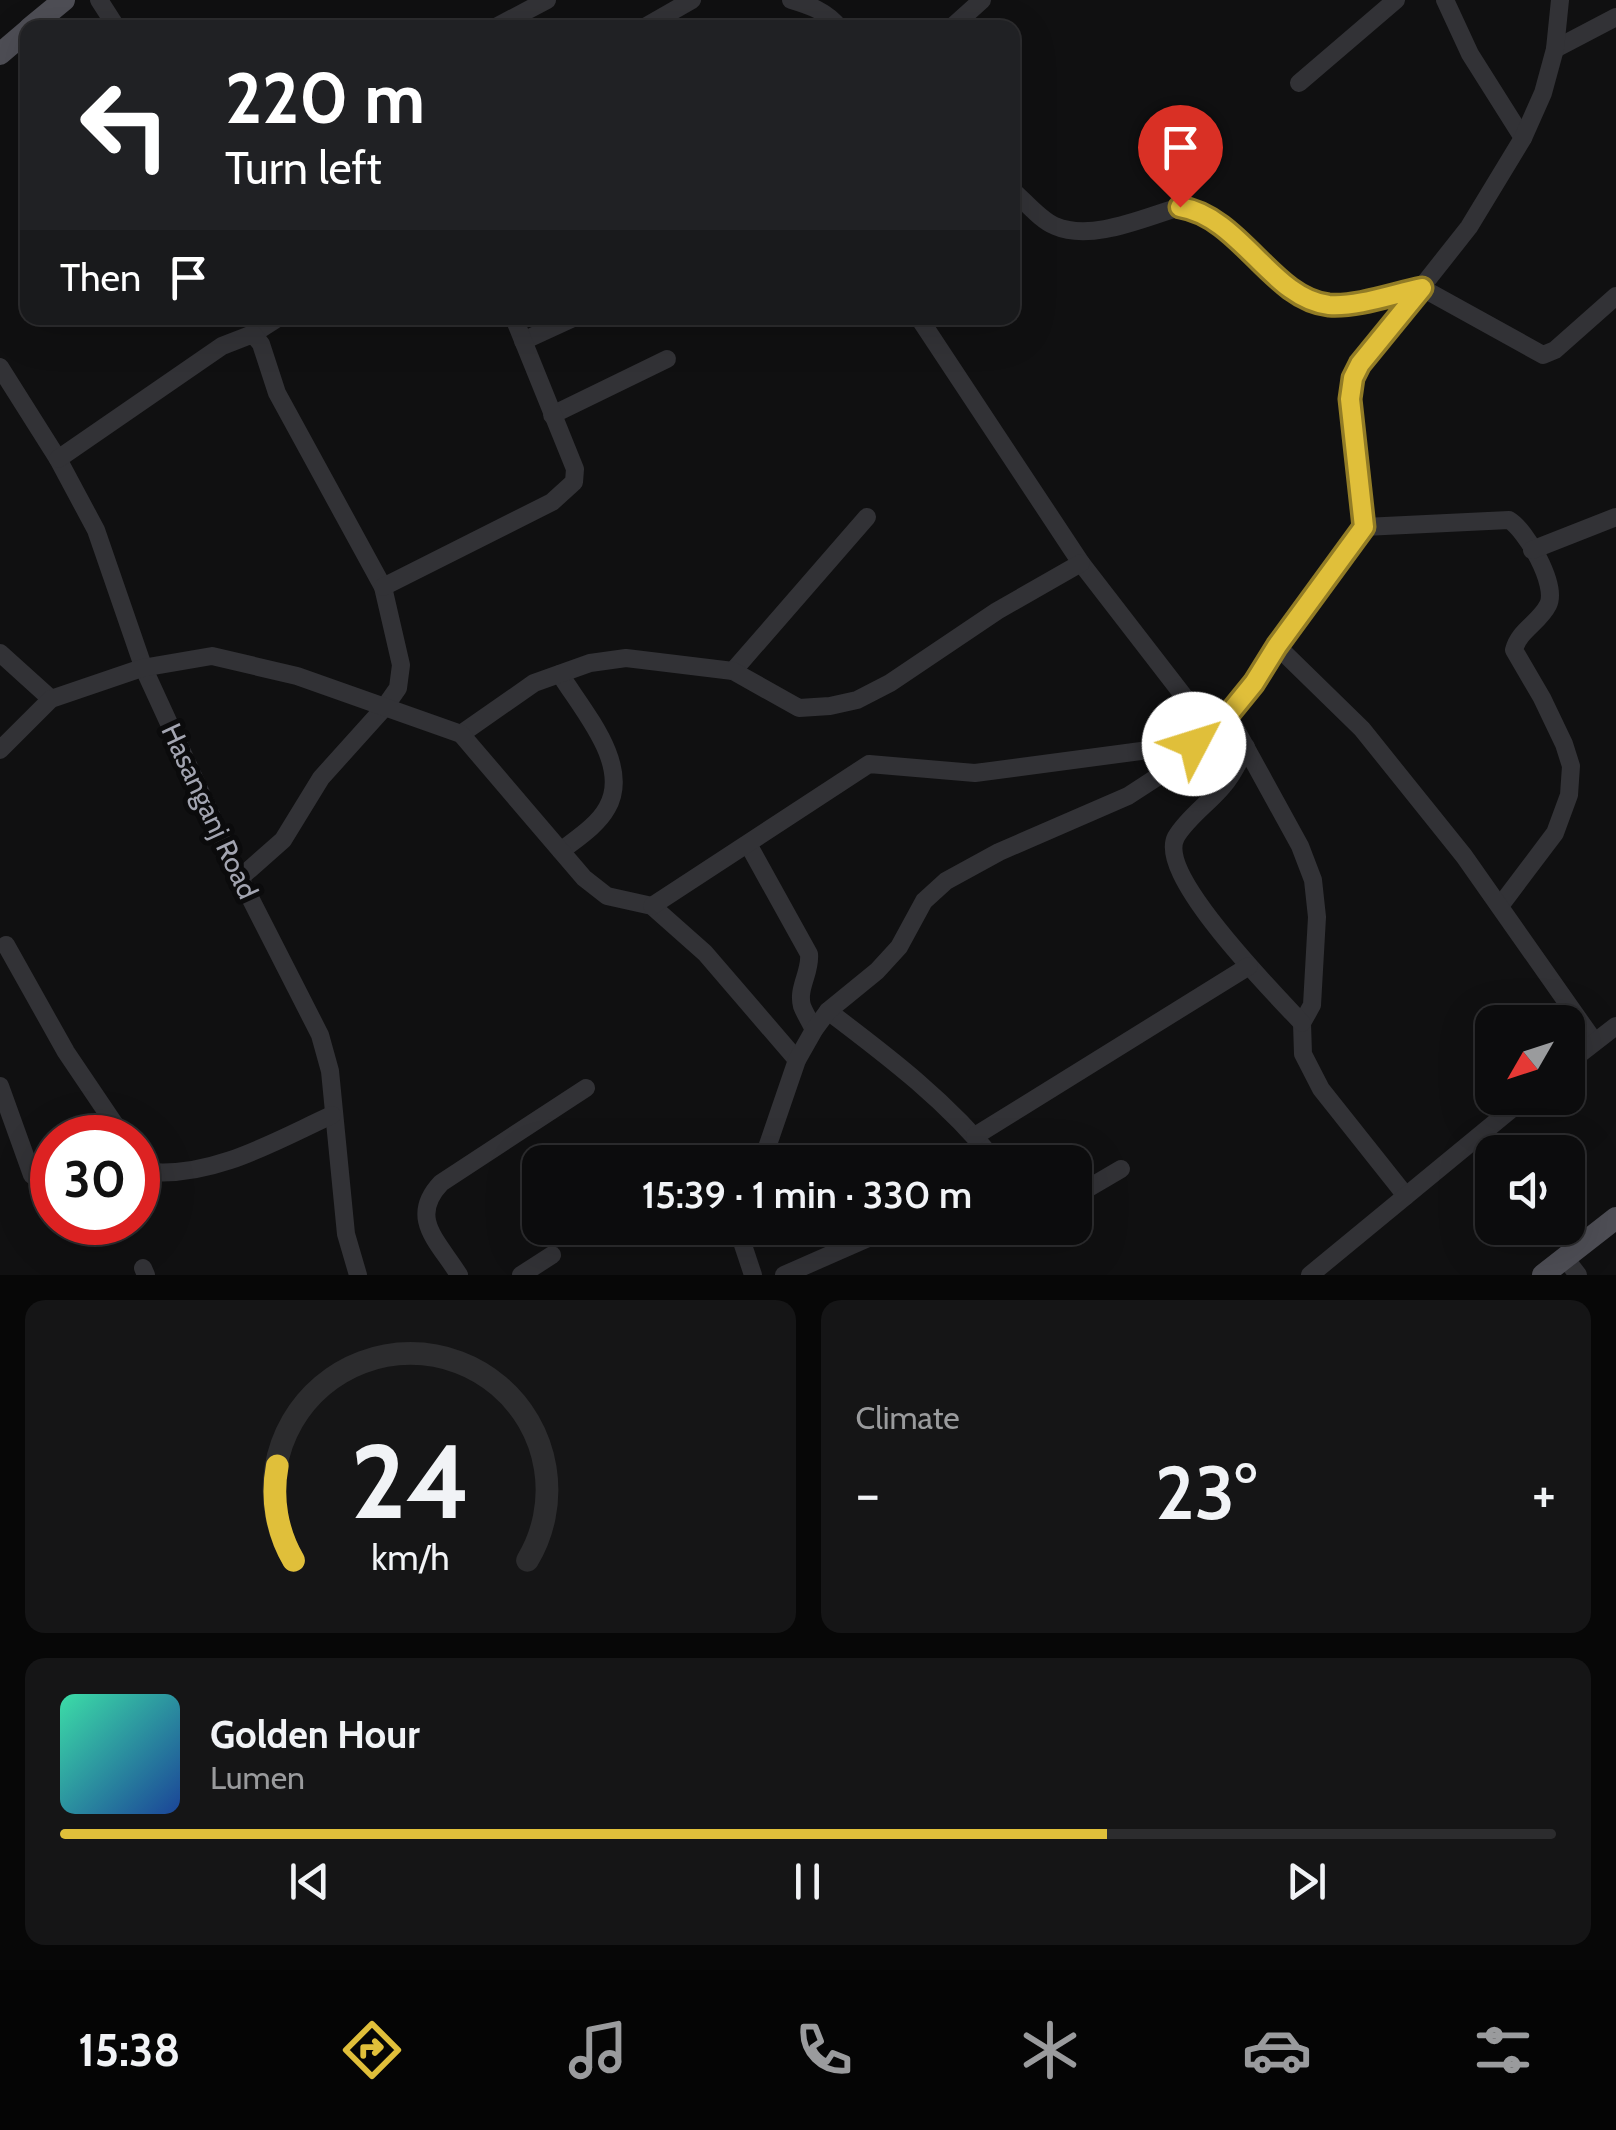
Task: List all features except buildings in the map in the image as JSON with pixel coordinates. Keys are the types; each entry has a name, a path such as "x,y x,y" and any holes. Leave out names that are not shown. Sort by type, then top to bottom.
{"main road":[{"path":"40,20 64,0"},
{"path":"0,54 20,37"},
{"path":"1543,1275 1571,1266 1616,1218"}],"street":[{"path":"509,20 547,0"},
{"path":"657,20 692,0"},
{"path":"791,0 813,6 833,20"},
{"path":"960,20 982,0"},
{"path":"1299,83 1396,0"},
{"path":"1445,0 1470,54 1523,138"},
{"path":"768,1145 797,1060 814,1030 828,1011 877,971 899,947 924,902 946,882 999,852 1142,789 1168,770 1228,715 1254,683 1364,527 1350,399 1353,378 1469,227 1523,138 1543,93 1555,49 1560,0"},
{"path":"1555,49 1616,17"},
{"path":"1020,197 1053,226 1075,231 1107,228 1180,207 1192,209 1244,243 1290,288 1326,305 1422,288 1542,355 1555,350 1616,296"},
{"path":"58,459 222,346 267,325"},
{"path":"384,587 566,492 574,482 575,470 517,325"},
{"path":"523,342 558,325"},
{"path":"924,325 1081,563 1210,730"},
{"path":"240,878 283,840 322,778 384,708 398,688 401,665 384,587 277,393 261,344 253,334"},
{"path":"552,415 667,359"},
{"name":"Hasanganj Road","path":"0,367 58,459 96,530 144,669 240,878 320,1035 330,1071 350,1272"},
{"path":"734,671 867,517"},
{"path":"1532,550 1616,517"},
{"path":"1364,527 1509,520 1518,526 1546,574 1550,594 1547,606 1521,634 1514,650 1564,744 1571,766 1569,795 1555,832 1500,906"},
{"path":"461,734 534,683 590,663 626,658 734,671 799,708 857,700 1081,563"},
{"path":"1277,646 1362,729 1464,856 1594,1041"},
{"path":"0,653 51,699"},
{"path":"0,750 51,699 144,669 212,656 297,676 461,734 584,878 607,896 652,906 705,953 797,1060"},
{"path":"560,674 603,745 613,767 614,784 608,808 561,851"},
{"path":"1228,715 1300,846 1313,880 1317,917 1312,1004 1302,1023 1303,1054 1321,1089 1406,1196"},
{"path":"652,906 869,764 975,773 1194,744"},
{"path":"1246,747 1226,783 1177,835 1174,854 1183,877 1222,937 1302,1023"},
{"path":"748,844 809,954 810,965 801,995 814,1030"},
{"path":"6,945 66,1052 108,1115"},
{"path":"976,1136 1249,966"},
{"path":"828,1011 919,1080 983,1145"},
{"path":"1585,1049 1616,1026"},
{"path":"0,1086 30,1169"},
{"path":"460,1275 426,1222 427,1198 441,1183 586,1088"},
{"path":"160,1171 208,1168 332,1115"},
{"path":"1310,1275 1504,1115"},
{"path":"1092,1186 1121,1169"},
{"path":"743,1245 752,1275"},
{"path":"784,1275 852,1245"},
{"path":"521,1275 552,1255"}],"route":[{"path":"1180,207 1206,215 1244,243 1290,288 1326,305 1422,288 1353,378 1350,399 1364,527 1254,683 1228,715 1194,744"}]}
